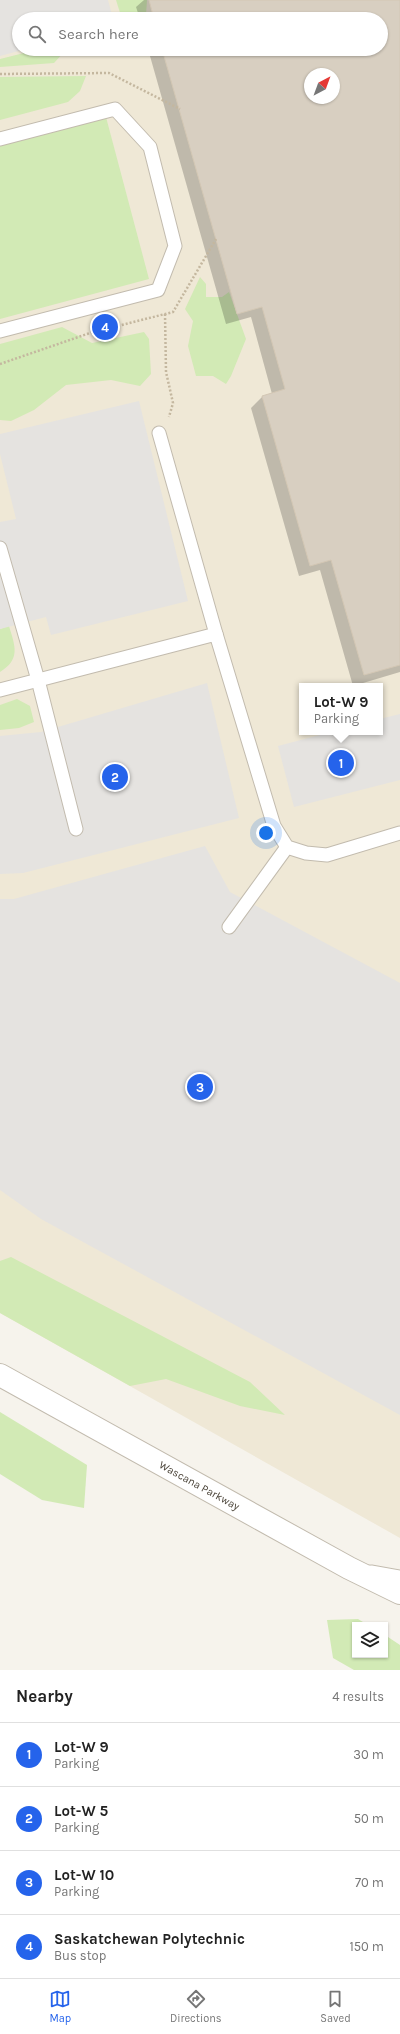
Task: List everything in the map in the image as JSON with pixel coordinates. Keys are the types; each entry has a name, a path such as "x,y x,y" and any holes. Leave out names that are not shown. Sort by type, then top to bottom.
{"street":[{"name":"Wascana Parkway","path":"0,1375 349,1568 400,1593"}],"lane":[{"path":"0,139 115,109 150,147 175,246 158,290 0,331"},
{"path":"159,433 216,634 274,826 287,846 306,853 327,855 400,833"},
{"path":"0,548 38,680 76,829"},
{"path":"0,690 216,634"},
{"path":"229,928 287,846"},
{"path":"349,1568 400,1577"}],"path":[{"path":"0,74 109,73 180,109"},
{"path":"159,433 171,415 173,403 166,372 165,314"}],"shaded area":[{"path":"0,0 400,0 400,1538 0,1313"},
{"path":"0,0 108,0 111,12 12,12 12,53 0,56"},
{"path":"139,401 188,601 51,635 46,617 0,629 0,522 16,519 0,454 0,434"},
{"path":"207,683 239,818 23,873 0,874 0,736 41,732"},
{"path":"400,714 400,780 294,807 278,746 320,735 383,735 383,718"},
{"path":"205,846 230,892 400,983 400,1415 41,1219 0,1190 0,899 14,899"}],"green space":[{"path":"116,0 147,0 146,12 120,12"},
{"path":"12,56 60,56 54,63 0,67 0,59"},
{"path":"86,76 80,91 68,102 0,120 0,77"},
{"path":"106,117 149,279 0,319 0,145"},
{"path":"200,277 206,284 206,297 222,297 229,292 246,339 231,376 226,384 213,376 196,376 188,346 193,321 185,309"},
{"path":"62,327 92,343 144,332 149,339 151,374 140,386 111,380 66,385 34,410 11,421 0,420 0,344"},
{"path":"9,626 15,652 11,662 0,672 0,629"},
{"path":"17,699 30,706 34,722 19,728 0,730 0,705"},
{"path":"11,1257 250,1382 285,1415 240,1406 166,1379 130,1386 0,1313 0,1261"},
{"path":"0,1412 87,1465 84,1508 42,1500 0,1474"},
{"path":"358,1619 363,1622 352,1622 352,1658 388,1658 388,1637 400,1645 400,1670 354,1670 333,1658 327,1620"}],"building":[{"path":"149,0 400,0 400,665 364,675 331,560 310,566 262,396 285,389 262,307 237,314 164,56 388,56 388,12 152,12"}],"place":[{"name":"Saskatchewan Polytechnic","path":"105,327"},
{"name":"Lot-W 9","path":"341,763"},
{"name":"Lot-W 5","path":"115,777"},
{"name":"Lot-W 10","path":"200,1087"}]}
